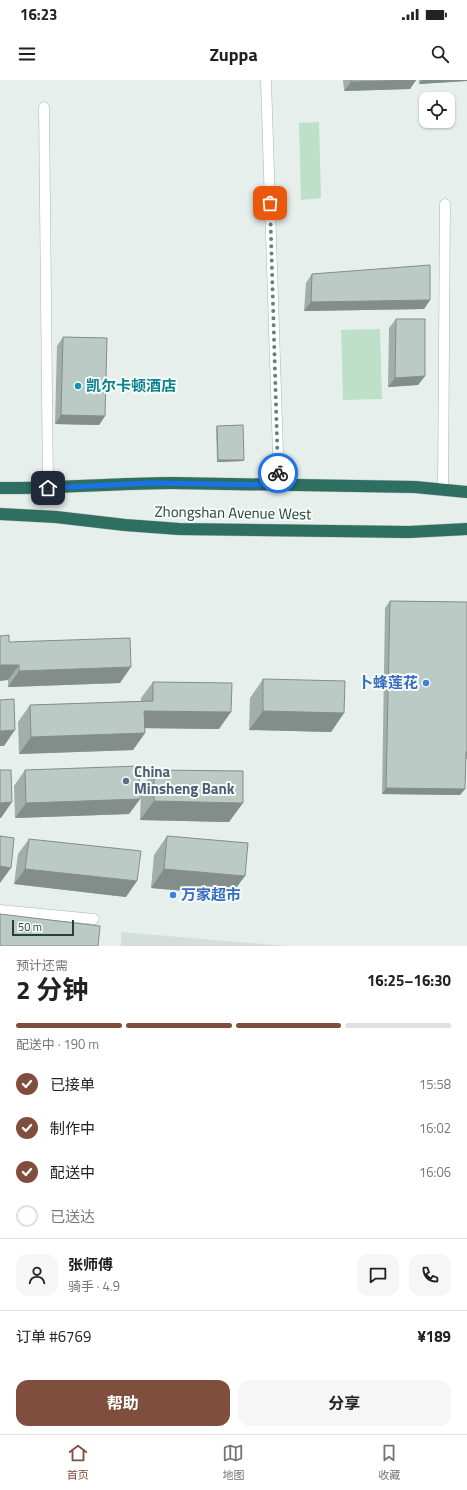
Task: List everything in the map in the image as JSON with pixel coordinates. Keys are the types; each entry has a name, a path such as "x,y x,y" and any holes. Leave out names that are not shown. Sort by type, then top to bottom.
{"highway":[{"name":"Zhongshan Avenue West","path":"0,488 48,488 150,483 415,487 467,492"},
{"name":"Zhongshan Avenue West","path":"0,514 56,517 125,525 179,529 409,532 467,529"}],"street":[{"path":"266,80 279,485"},
{"path":"44,107 48,488"},
{"path":"443,489 445,204"},
{"path":"0,910 94,919"}],"shaded area":[{"path":"121,932 287,946 121,946"}],"green space":[{"path":"319,122 321,198 301,200 299,123"},
{"path":"380,329 382,399 343,400 341,330"}],"building":[{"path":"351,80 416,80 351,82"},
{"path":"430,265 430,300 311,302 312,274"},
{"path":"396,319 425,319 425,376 395,378"},
{"name":"凯尔卡顿酒店","path":"63,337 107,338 105,416 61,415"},
{"path":"243,425 244,460 218,460 217,426"},
{"name":"卜蜂莲花","path":"390,601 467,602 467,752 465,789 386,788"},
{"path":"9,635 9,642 130,638 131,667 19,671 19,665 0,665 0,636"},
{"path":"263,679 345,681 344,713 263,711"},
{"path":"153,682 232,683 231,712 144,711 145,733 31,737 30,705 153,701"},
{"path":"14,699 15,730 0,731 0,700"},
{"path":"139,766 140,799 26,803 25,770"},
{"path":"0,770 11,770 12,802 0,803"},
{"path":"154,770 243,771 243,803 154,801"},
{"path":"0,836 14,838 11,868 0,866"},
{"path":"167,836 248,843 245,876 164,869"},
{"path":"29,839 141,851 137,881 25,869"},
{"path":"0,914 100,926 98,946 0,946"}],"way so far":[{"path":"270,203 278,473"}],"place":[{"name":"凯尔卡顿酒店","path":"78,386"},
{"name":"卜蜂莲花","path":"426,683"},
{"name":"China Minsheng Bank","path":"126,781"},
{"name":"万家超市","path":"173,895"}],"route":[{"path":"48,488 74,488 150,483 279,485 278,473"}]}
